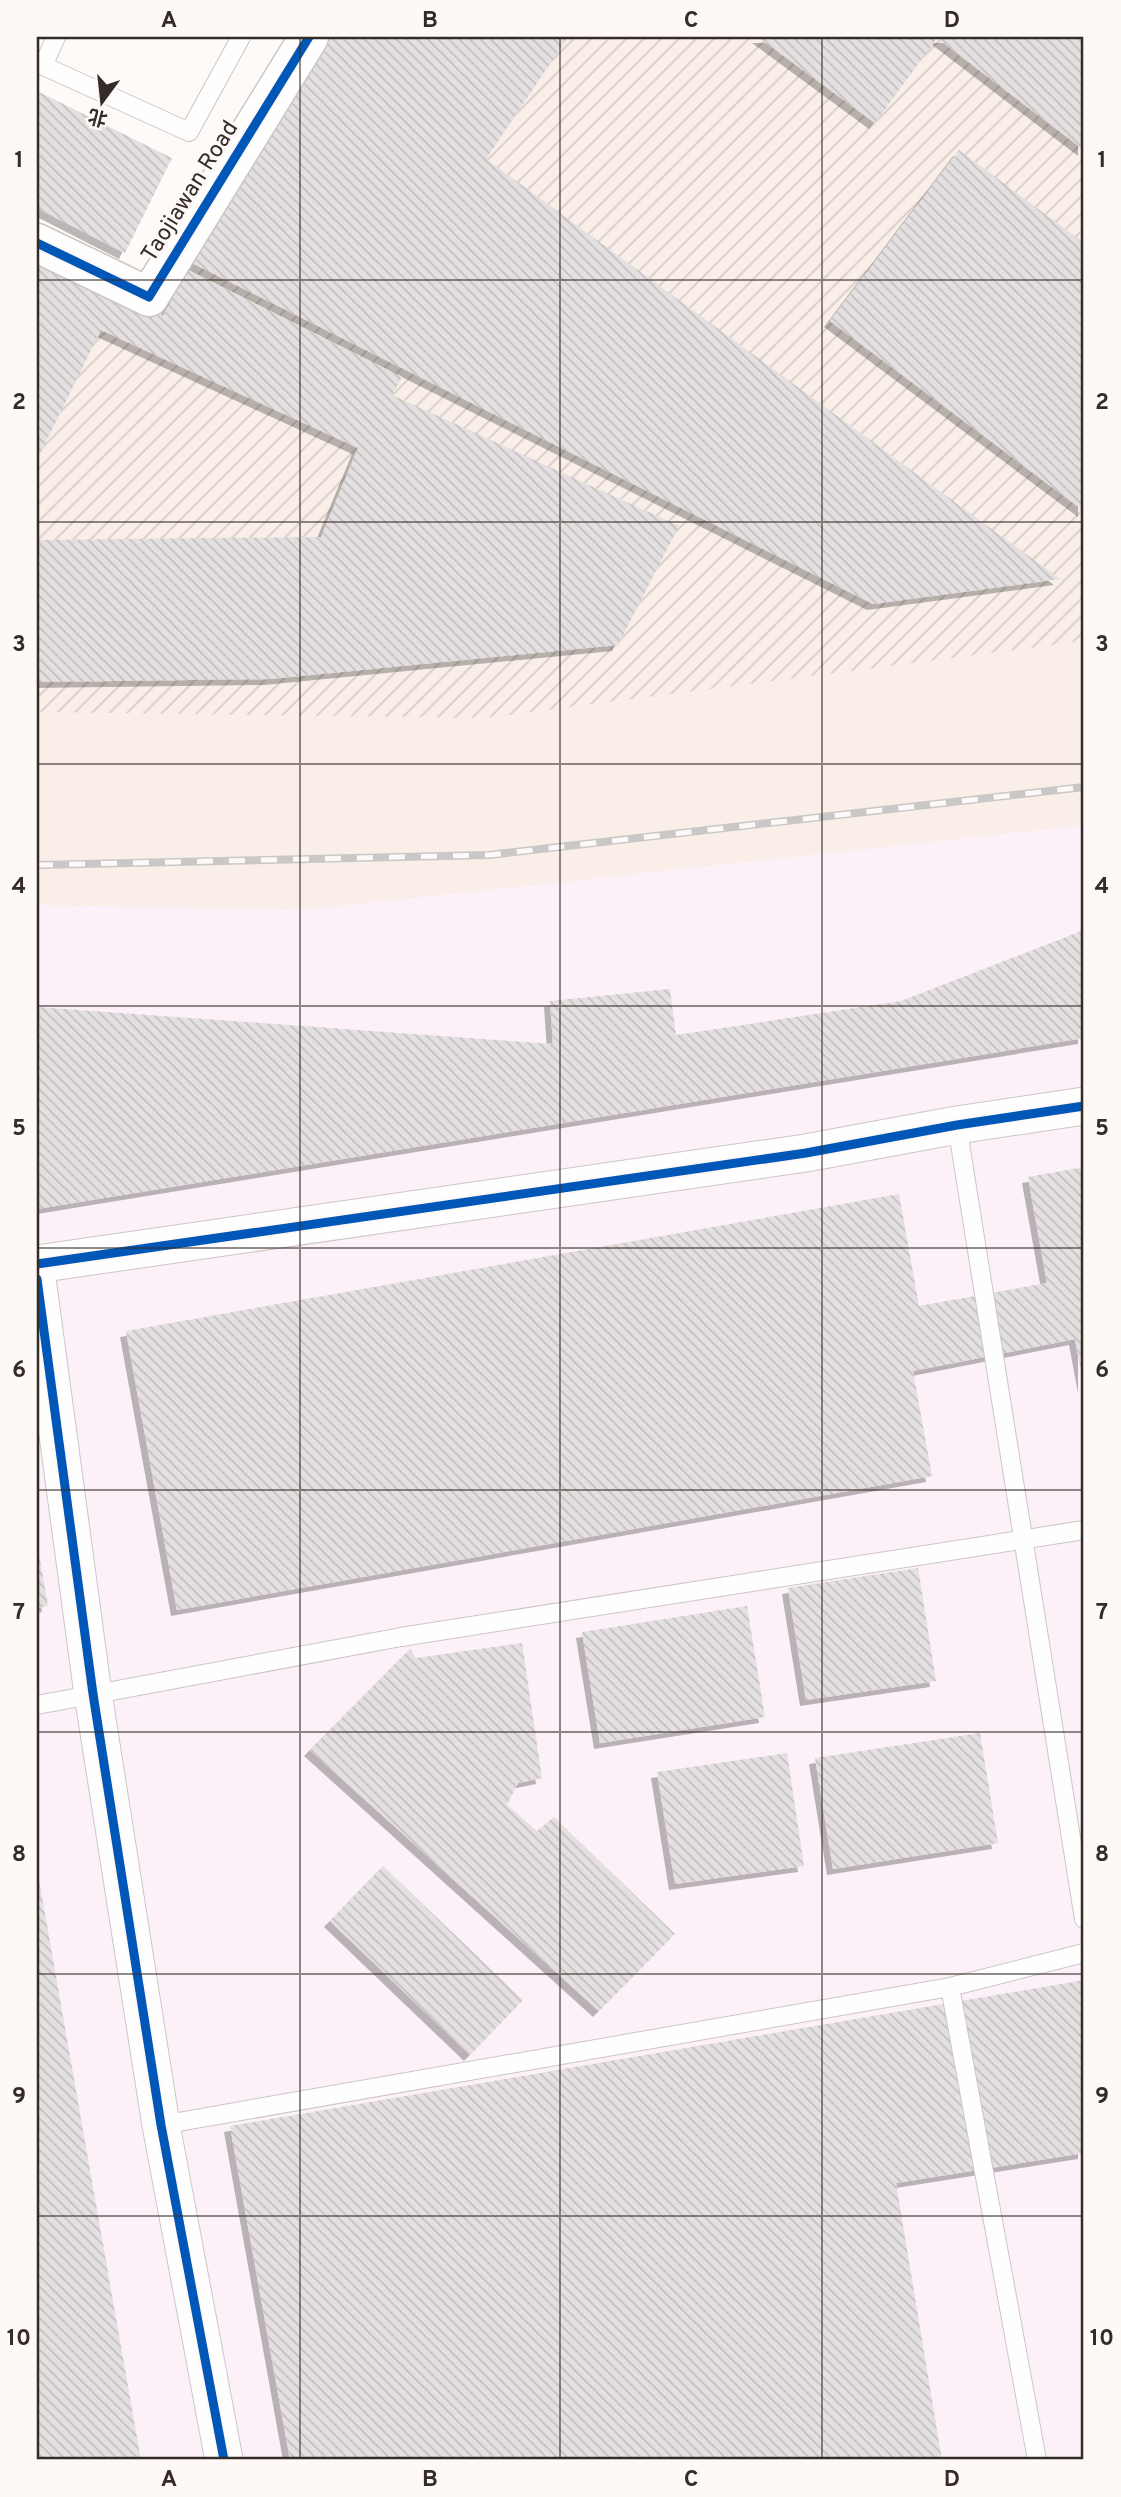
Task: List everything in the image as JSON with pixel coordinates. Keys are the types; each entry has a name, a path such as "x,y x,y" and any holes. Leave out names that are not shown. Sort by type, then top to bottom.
{"street":[{"name":"Taojiawan Road","path":"37,243 149,297 309,37"},
{"path":"37,1264 806,1153 957,1125 1084,1106"},
{"path":"37,1279 93,1694 161,2125 224,2460"}],"lane":[{"path":"56,37 40,65 189,132 241,37"},
{"path":"957,1125 1084,1919"},
{"path":"37,1705 401,1637 1084,1530"},
{"path":"161,2125 950,1987 1084,1953"},
{"path":"950,1987 1037,2460"}],"shaded area":[{"path":"309,37 1084,37 1084,825 310,909 37,905 37,243 150,296"},
{"path":"1084,641 1084,825 310,909 37,905 37,712 484,718"},
{"path":"1084,825 1084,2460 37,2460 37,905 310,909"}],"building":[{"path":"331,37 568,37 486,159 1060,579 873,604 192,263"},
{"path":"758,37 1076,37 1084,43 1084,150 937,38 875,123"},
{"path":"37,91 172,158 125,253 37,208"},
{"path":"959,150 1084,243 1084,511 830,321"},
{"path":"37,256 163,316 188,270 402,377 392,395 679,526 618,645 270,679 37,682 37,540 321,537 358,448 101,330 37,460"},
{"path":"1084,930 1084,1038 37,1209 37,1007 553,1044 550,1001 670,989 676,1035 901,1001"},
{"path":"1084,1167 1084,1387 1075,1339 913,1371 932,1476 177,1610 126,1331 899,1194 919,1306 1047,1283 1028,1177"},
{"path":"37,1542 48,1606 37,1608"},
{"path":"918,1568 936,1681 806,1700 788,1588"},
{"path":"747,1606 765,1717 600,1743 582,1632"},
{"path":"522,1643 542,1778 518,1783 507,1805 537,1831 554,1817 675,1934 599,2011 310,1750 410,1649 416,1658"},
{"path":"980,1733 998,1843 833,1869 815,1758"},
{"path":"787,1753 804,1866 675,1884 657,1772"},
{"path":"383,1866 523,2000 470,2055 330,1921"},
{"path":"38,1874 141,2460 37,2460"},
{"path":"1084,1980 1084,2153 896,2183 942,2460 290,2460 230,2126"}],"railway":[{"path":"37,865 489,855 1084,787"}],"cycle path":[{"path":"37,243 149,297 309,37"},
{"path":"37,1264 806,1153 957,1125 1084,1106"},
{"path":"37,1279 93,1694 161,2125 224,2460"}]}
